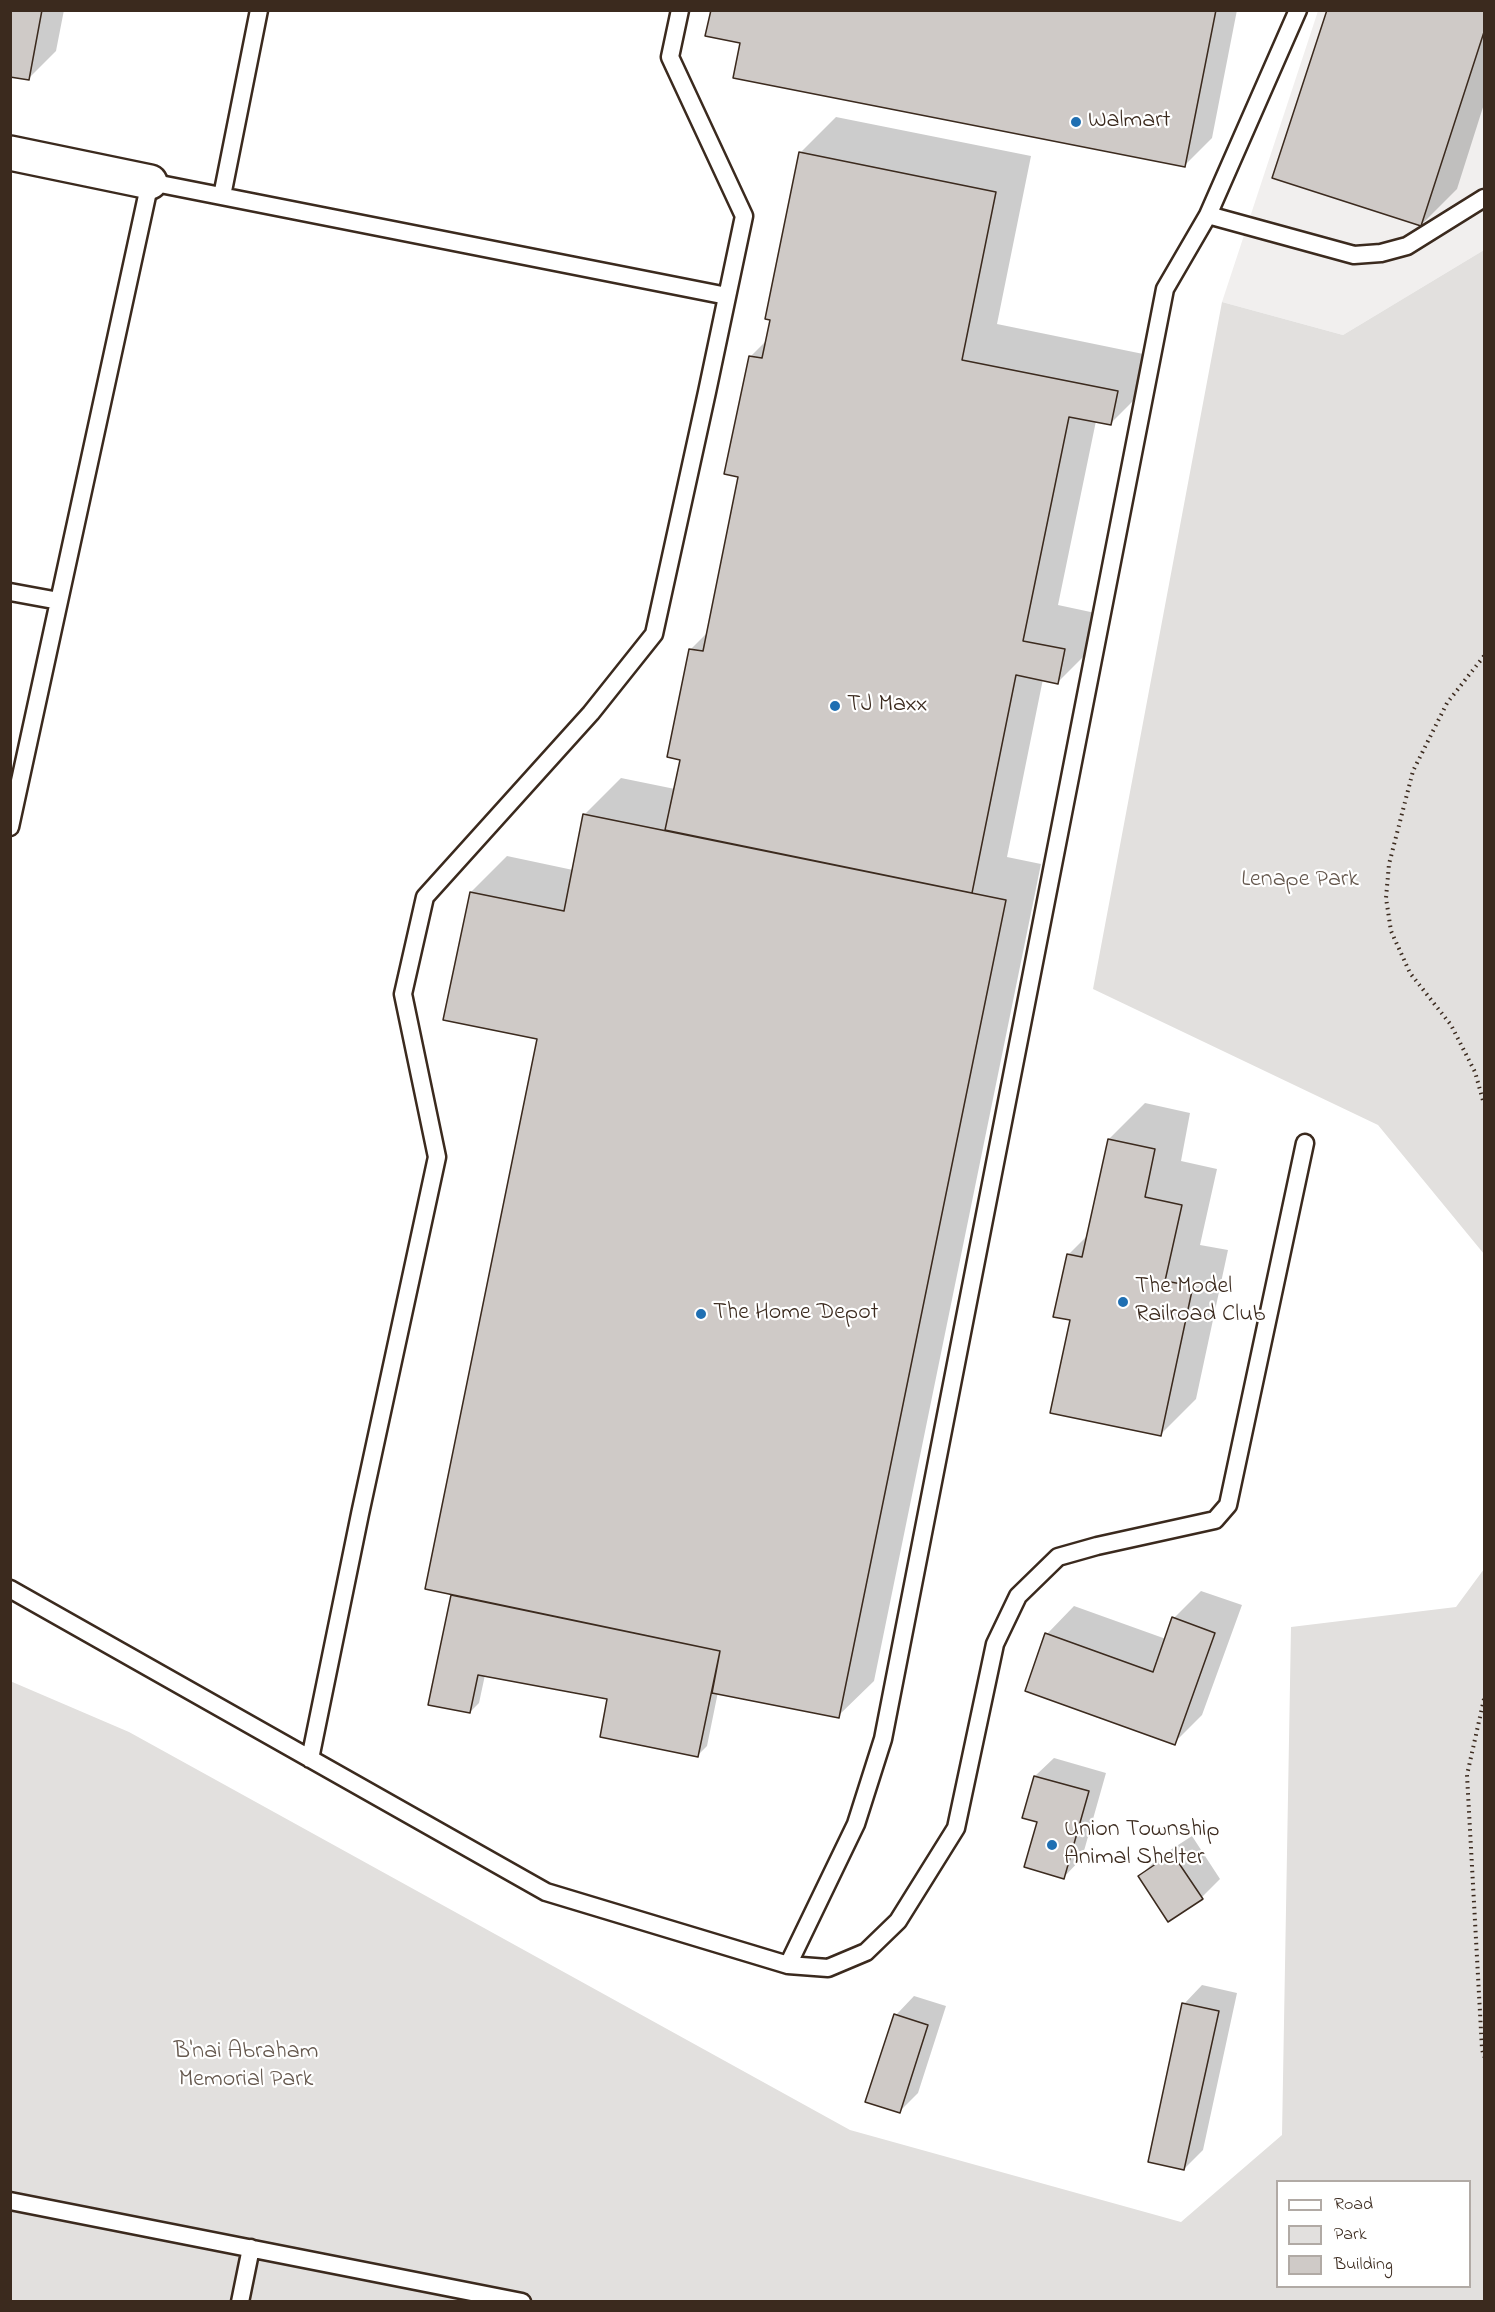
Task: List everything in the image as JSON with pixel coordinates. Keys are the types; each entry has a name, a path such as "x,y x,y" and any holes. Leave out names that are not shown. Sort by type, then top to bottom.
{"street":[{"path":"10,153 150,182"}],"lane":[{"path":"222,196 259,10"},
{"path":"310,1759 362,1503 437,1157 404,994 424,897 591,713 654,634 728,296 744,216 670,57 680,10"},
{"path":"788,1965 856,1824 883,1739 1165,289 1208,215 1298,10"},
{"path":"10,827 150,182 728,296"},
{"path":"1208,215 1354,255 1381,253 1407,246 1485,198"},
{"path":"10,592 59,600"},
{"path":"10,1589 546,1892 788,1965 828,1968 866,1952 898,1921 956,1828 995,1644 1018,1596 1058,1557 1215,1520 1228,1505 1305,1143"},
{"path":"10,2201 522,2301"},
{"path":"240,2301 251,2248"}],"path":[{"path":"1485,656 1447,703 1413,771 1389,864 1386,898 1391,931 1410,973 1451,1025 1475,1072 1485,1104"},
{"path":"1485,1699 1467,1775 1482,2049 1485,2057"}],"shaded area":[{"path":"1318,11 1484,11 1484,250 1343,335 1222,302"}],"green space":[{"name":"Lenape Park","path":"1484,250 1484,1254 1378,1125 1093,989 1222,302 1343,335"},
{"name":"B'nai Abraham Memorial Park","path":"1484,1569 1484,2301 11,2301 10,1681 129,1732 850,2130 1181,2222 1282,2135 1291,1627 1456,1607"}],"building":[{"path":"10,10 42,10 29,80 10,77"},
{"name":"Walmart","path":"711,10 1216,10 1185,167 733,78 740,43 705,36"},
{"path":"1327,10 1484,10 1484,32 1421,226 1272,178"},
{"path":"799,152 996,192 962,360 1118,391 1111,425 1069,417 1023,641 1065,649 1058,684 1016,675 972,893 665,830 680,760 667,757 689,649 703,651 738,477 724,474 749,356 762,358 770,320 765,319"},
{"name":"The Home Depot","path":"583,814 1006,900 839,1718 712,1693 720,1651 425,1589 537,1039 443,1020 470,892 564,911"},
{"name":"The Model Railroad Club","path":"1108,1139 1155,1149 1145,1197 1182,1205 1165,1281 1193,1286 1161,1436 1050,1413 1070,1320 1053,1317 1067,1254 1082,1257"},
{"path":"451,1595 720,1651 698,1757 600,1737 607,1699 478,1675 470,1713 428,1705"},
{"path":"1172,1617 1215,1633 1175,1745 1025,1691 1045,1633 1153,1672"},
{"name":"Union Township Animal Shelter","path":"1034,1776 1089,1791 1064,1879 1024,1867 1037,1822 1022,1818"},
{"path":"1172,1853 1203,1899 1168,1922 1138,1876"},
{"path":"1182,2003 1219,2011 1184,2170 1148,2162"},
{"path":"894,2014 928,2025 900,2113 865,2102"}],"place":[{"name":"Walmart","path":"1076,122"},
{"name":"TJ Maxx","path":"835,706"},
{"name":"The Model Railroad Club","path":"1123,1302"},
{"name":"The Home Depot","path":"701,1314"},
{"name":"Union Township Animal Shelter","path":"1052,1845"}]}
